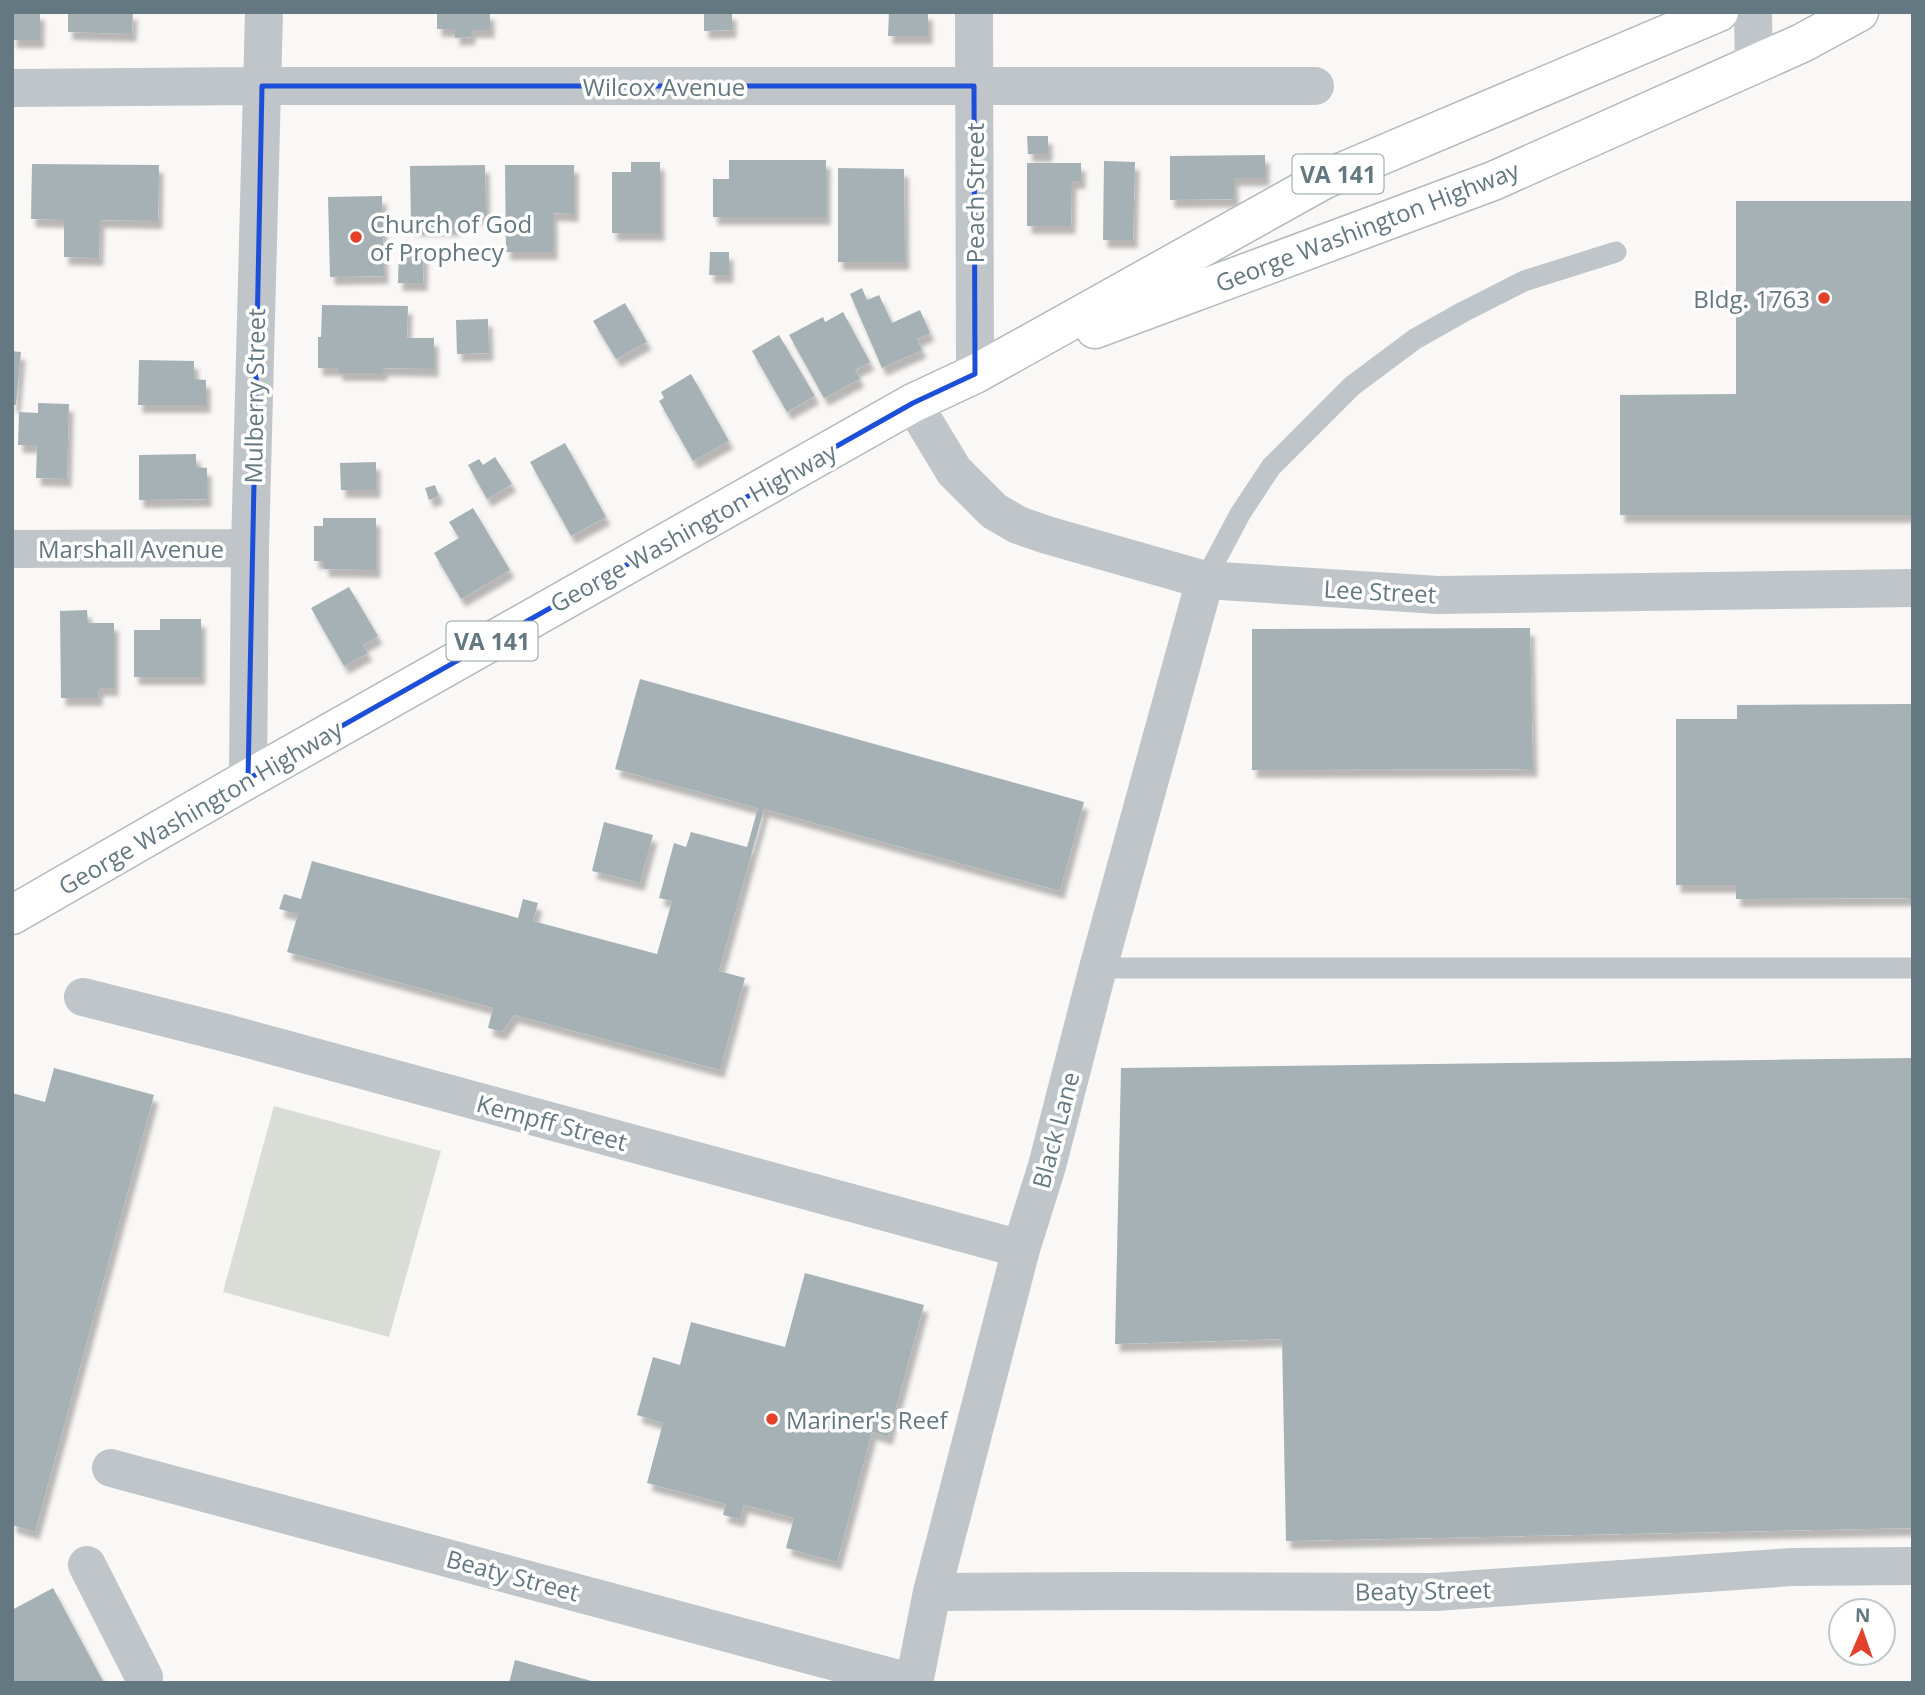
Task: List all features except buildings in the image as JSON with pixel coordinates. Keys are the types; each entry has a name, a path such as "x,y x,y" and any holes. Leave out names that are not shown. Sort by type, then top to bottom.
{"main road":[{"name":"George Washington Highway","path":"12,915 247,779 913,403 975,374 1323,180 1719,12"},
{"name":"VA 141","path":"1754,65 1859,12"},
{"name":"George Washington Highway","path":"975,374 1493,181 1754,65"}],"street":[{"name":"Mulberry Street","path":"247,779 250,548 264,12"},
{"name":"Peach Street","path":"974,12 975,374"},
{"path":"1753,12 1754,65"},
{"name":"Wilcox Avenue","path":"12,88 1315,86"},
{"name":"Lee Street","path":"913,403 954,471 993,511 1018,525 1047,535 1205,580 1438,595 1913,588"},
{"name":"Marshall Avenue","path":"12,549 250,548"},
{"name":"Black Lane","path":"914,1683 932,1592 1021,1249 1047,1166 1098,968 1205,580"},
{"name":"Kempff Street","path":"83,997 226,1032 1021,1249"},
{"name":"Beaty Street","path":"111,1468 914,1683"},
{"path":"87,1565 144,1677"},
{"name":"Beaty Street","path":"932,1592 1435,1592 1792,1567 1913,1566"}],"lane":[{"path":"1205,580 1240,514 1271,467 1352,386 1415,339 1524,281 1616,252"},
{"path":"1098,968 1913,968"}],"highlighted area":[{"path":"262,86 974,86 975,374 913,403 248,779"}],"shaded area":[{"path":"274,1106 441,1151 389,1337 223,1292"}],"place":[{"name":"Church of God of Prophecy","path":"356,237"},
{"name":"Bldg. 1763","path":"1824,298"},
{"name":"Mariner's Reef","path":"772,1419"}]}
